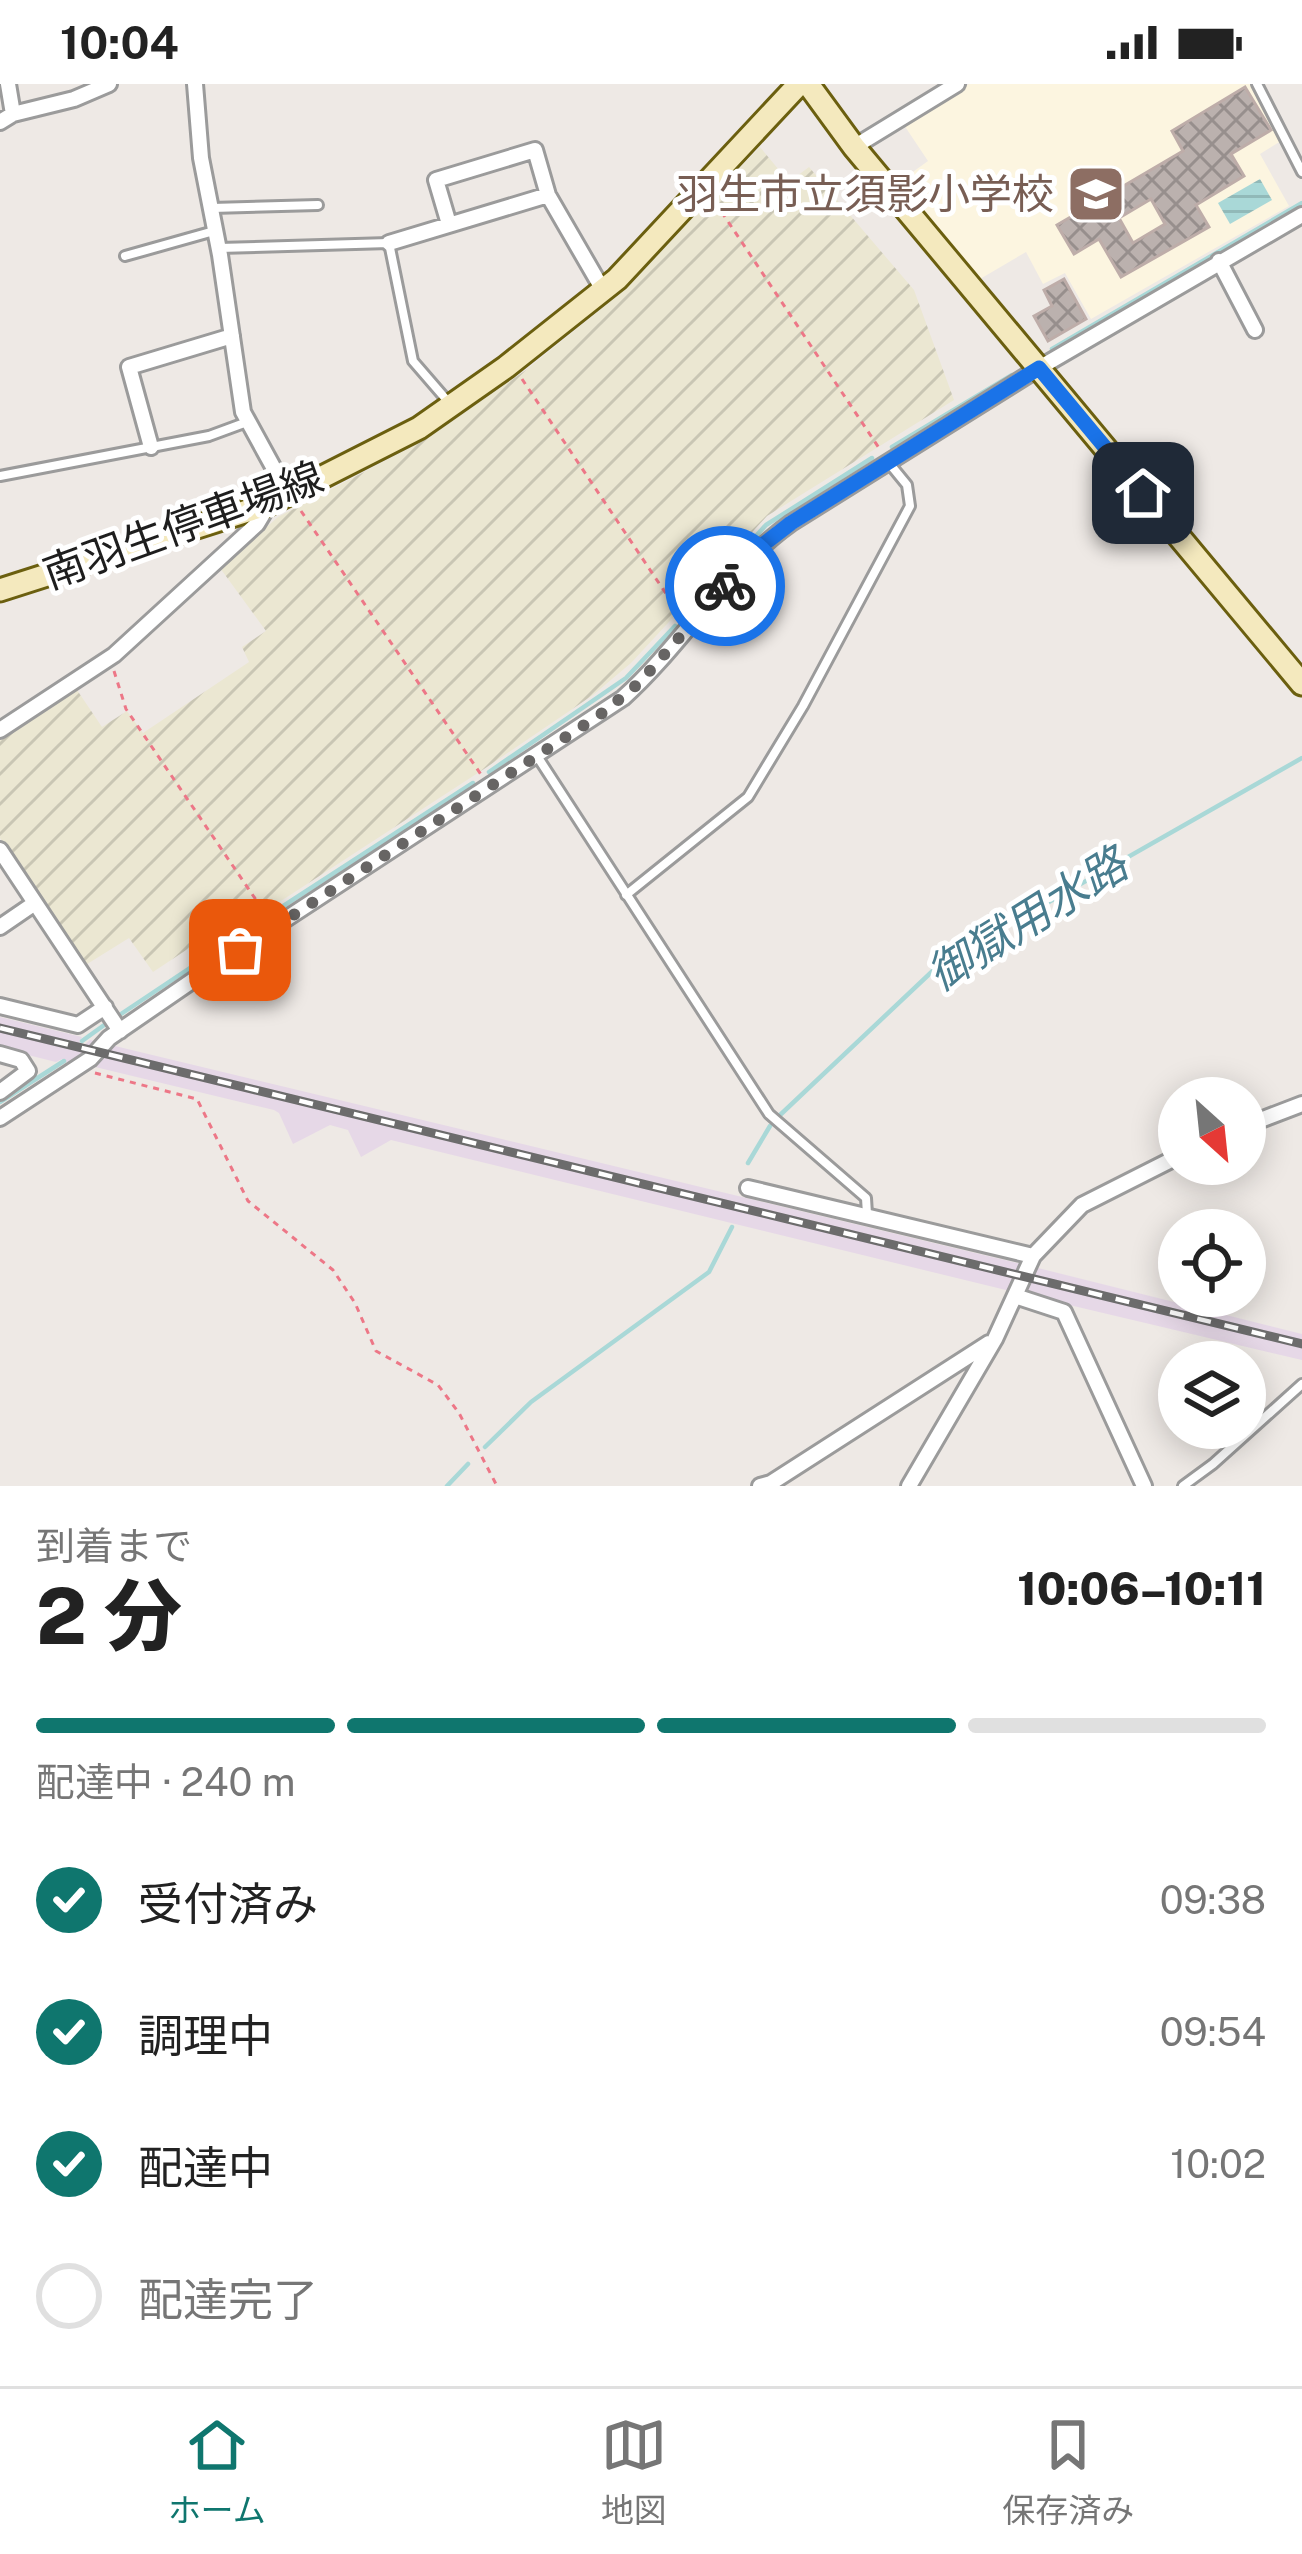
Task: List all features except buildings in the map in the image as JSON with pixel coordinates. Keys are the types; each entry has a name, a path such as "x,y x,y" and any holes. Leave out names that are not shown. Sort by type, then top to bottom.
{"main road":[{"name":"南羽生停車場線","path":"0,590 279,500 394,442 452,406 604,290 803,84 1302,684"}],"street":[{"path":"8,84 6,118 74,100 109,84"},
{"path":"0,730 105,660 279,500 247,422 201,158 195,84"},
{"path":"854,147 957,84"},
{"path":"449,224 436,180 535,150 548,195 604,290"},
{"path":"389,243 548,195"},
{"path":"0,1118 274,926 623,698 773,536 1039,368 1302,215"},
{"path":"1219,261 1255,329"},
{"path":"151,447 129,368 232,336"},
{"path":"0,850 121,1030"},
{"path":"0,927 35,903"},
{"path":"0,1006 78,1025 105,1007"},
{"path":"0,1054 21,1060 28,1071 0,1092"},
{"path":"1266,1118 1302,1104"},
{"path":"909,1486 995,1339 1033,1256 1082,1204 1158,1166"},
{"path":"748,1188 1033,1256"},
{"path":"1015,1296 1064,1312 1144,1486"},
{"path":"760,1486 995,1339"}],"lane":[{"path":"1257,84 1302,172"},
{"path":"211,208 318,205"},
{"path":"124,256 215,230"},
{"path":"219,248 389,243 412,361 452,406"},
{"path":"0,476 209,436 247,422"},
{"path":"626,896 748,796 803,706 910,506 907,485 888,462"},
{"path":"537,756 769,1114 866,1198 867,1216"},
{"path":"1183,1486 1302,1384"}],"path":[{"path":"704,185 888,462"},
{"path":"510,364 691,626"},
{"path":"279,500 489,787"},
{"path":"105,660 118,679 127,711 274,926"},
{"path":"76,1068 197,1099 248,1201 333,1270 355,1303 376,1351 438,1384 459,1413 497,1486"}],"shaded area":[{"name":"羽生市立須影小学校","path":"969,84 1250,84 1281,141 1260,154 1289,206 1091,319 1065,273 1043,284 1026,252 980,279 899,182 928,161 904,125"},
{"path":"760,147 789,182 809,167 914,290 954,400 767,516 631,663 593,695 484,769 264,912 257,903 153,972 129,938 84,966 0,838 0,737 75,687 102,727 127,711 143,733 249,662 242,647 266,631 220,568 278,517 425,440 526,370 610,302"},
{"path":"0,1017 82,1037 79,1042 84,1045 95,1041 71,1064 0,1048"},
{"path":"115,1046 1021,1264 1020,1271 1010,1291 391,1140 361,1157 348,1130 330,1125 293,1144 274,1110 91,1066"},
{"path":"1034,1267 1158,1298 1158,1317 1234,1317 1302,1334 1302,1360 1266,1351 1266,1341 1222,1341 1023,1294 1024,1281"}],"water":[{"path":"1260,179 1272,200 1230,224 1218,203"}],"waterway":[{"path":"1052,349 1302,203"},
{"path":"892,447 1012,375"},
{"path":"690,609 766,525 872,458"},
{"path":"489,772 626,678 675,626"},
{"name":"御獄用水路","path":"779,1116 940,964 1302,758"},
{"path":"274,912 473,783"},
{"path":"121,1014 262,920"},
{"path":"82,1041 107,1023"},
{"path":"0,1102 64,1061"},
{"name":"御獄用水路","path":"748,1163 770,1126"},
{"name":"御獄用水路","path":"485,1447 531,1402 709,1272 732,1227"},
{"name":"御獄用水路","path":"447,1486 468,1464"}],"railway":[{"path":"0,1028 1302,1344"}],"way so far":[{"path":"240,950 623,698 725,586"}],"place":[{"name":"羽生市立須影小学校","path":"1096,194"}],"route":[{"path":"725,586 760,547 791,523 1039,368 1143,493"}]}
